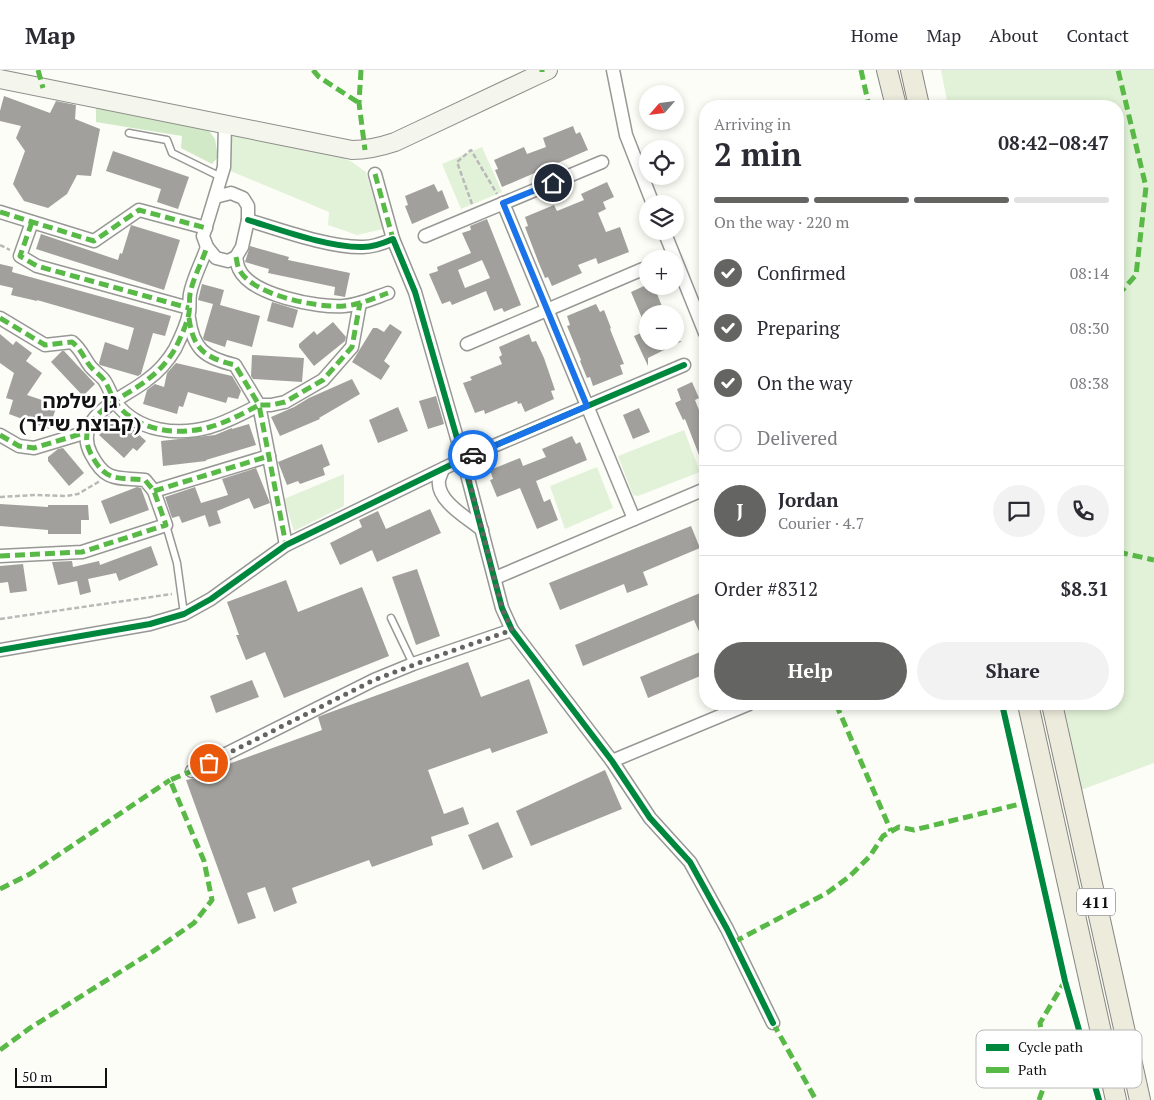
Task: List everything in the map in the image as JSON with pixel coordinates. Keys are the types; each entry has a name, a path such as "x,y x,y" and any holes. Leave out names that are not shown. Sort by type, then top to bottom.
{"main road":[{"path":"888,70 895,100"},
{"path":"911,70 918,100"},
{"name":"411","path":"1029,710 1100,1030"},
{"name":"411","path":"1053,710 1124,1030"}],"street":[{"path":"0,79 352,150 378,148 404,138 548,70"},
{"path":"613,70 626,135 649,195"},
{"path":"215,197 231,193 243,198 248,206 248,220 242,247 236,258 228,261 216,258 207,247 203,236 224,167 225,125"},
{"path":"425,236 602,162"},
{"path":"375,174 393,239 414,292 464,459 502,608 512,630 612,761 650,818 690,862 728,929 772,1023"},
{"path":"503,203 634,519"},
{"path":"0,212 94,241 139,210 206,228"},
{"path":"248,220 345,246 364,248 393,239"},
{"path":"32,222 20,256 37,266 189,311"},
{"path":"668,240 699,318"},
{"path":"207,247 190,293 191,334 204,352 235,365 259,405 286,546"},
{"path":"236,258 239,270 259,288 288,298 320,305 344,306 360,303 388,293"},
{"path":"467,344 639,271"},
{"path":"0,318 45,345 72,342 80,349 90,367 103,379 122,411 134,420 166,431 211,427 259,405 285,402 323,380 352,347 360,303"},
{"path":"0,556 82,552 166,525 154,491 145,480 120,479 107,476 98,466 86,440 87,432 92,422 108,405 146,381 162,366 175,349 189,311"},
{"path":"0,650 150,624 184,614 211,599 286,546 464,459 684,365"},
{"path":"0,436 19,446 34,448 87,432"},
{"path":"154,491 269,456"},
{"path":"443,469 439,480 440,491 452,507 482,530"},
{"path":"495,578 699,492"},
{"path":"192,771 374,680 413,664 512,630"},
{"path":"612,761 735,710"}],"lane":[{"path":"129,133 167,140 172,153 221,177"},
{"path":"166,525 177,563 184,614"},
{"path":"391,618 413,664"}],"path":[{"path":"476,215 456,162 472,150 503,203"},
{"path":"0,497 66,496 78,494 88,490 107,476"},
{"path":"0,619 181,593"}],"green space":[{"path":"941,70 1154,70 1154,763 1081,790 1065,710 1124,710 1124,100 947,100"},
{"path":"96,105 207,128 215,139 218,157 212,164 181,148 182,136 96,122"},
{"path":"229,133 339,156 352,162 366,172 383,229 357,235 328,225 329,212 228,170"},
{"path":"482,147 502,192 461,209 442,164"},
{"path":"684,430 699,472 638,496 633,495 618,456"},
{"path":"597,467 613,508 565,529 550,486"},
{"path":"344,474 344,506 294,531 284,499"}],"building":[{"path":"4,96 50,113 56,101 76,105 75,119 100,129 91,176 77,175 67,194 48,208 24,201 13,184 25,151 16,138 21,126 0,121 0,111"},
{"path":"573,126 576,134 580,132 588,150 502,187 495,170 498,169 494,160 524,147 527,154 546,147 543,138"},
{"path":"113,151 189,177 178,209 157,202 161,189 106,171"},
{"path":"607,182 614,197 603,202 606,209 598,213 606,232 620,227 629,252 598,264 596,258 578,265 582,273 552,286 548,277 545,278 538,261 525,227 528,226 525,217 554,205 557,211 584,200 581,194"},
{"path":"434,184 438,192 442,190 449,208 412,224 405,206 408,205 405,196"},
{"path":"487,219 521,305 504,312 502,308 494,311 486,291 452,305 450,301 442,304 429,274 438,271 437,267 471,253 462,233 471,230 470,226","holes":["482,260 490,278 465,288 458,270"]},
{"path":"131,225 180,240 164,290 36,249 41,234 118,260 120,253 122,254"},
{"path":"250,246 289,257 288,260 350,273 345,297 334,295 335,287 268,273 269,269 245,262"},
{"path":"0,264 13,267 12,272 171,316 165,336 153,333 141,374 138,376 100,365 105,342 128,350 134,328 37,300 11,295 13,288 0,285"},
{"path":"202,284 224,290 220,305 260,316 252,347 227,340 225,347 204,340 213,304 198,300"},
{"path":"639,288 639,295 658,295 661,305 639,305 639,311 631,292"},
{"path":"272,302 298,310 293,328 267,321"},
{"path":"596,304 600,312 604,310 624,364 620,365 623,374 593,386 590,377 587,378 567,326 570,325 567,316"},
{"path":"333,322 346,337 345,341 314,366 299,347 299,344 314,331 317,335"},
{"path":"390,324 402,332 384,361 390,366 381,380 352,362 373,328 384,332"},
{"path":"0,334 13,345 16,341 32,353 26,361 42,373 27,395 57,405 49,429 9,414 13,400 6,398 14,373 0,363"},
{"path":"529,334 532,342 536,341 544,358 555,390 551,391 554,399 525,412 521,403 518,404 517,401 485,414 484,410 475,413 463,383 472,380 470,377 502,364 499,357 502,355 499,347"},
{"path":"639,334 639,347 634,336"},
{"path":"641,350 664,350 648,358 648,366"},
{"path":"62,351 95,384 83,396 51,362"},
{"path":"252,355 304,358 302,382 253,379 251,376"},
{"path":"176,363 232,376 241,391 238,399 228,397 226,403 188,392 183,407 179,406 177,414 143,404 147,390 155,384 164,387 167,373"},
{"path":"352,379 360,394 320,419 280,436 271,417"},
{"path":"692,382 699,398 695,400 699,410 699,455 685,419 683,420 675,403 681,400 677,389"},
{"path":"436,396 444,424 428,429 419,401"},
{"path":"398,407 408,431 378,443 369,420"},
{"path":"639,408 650,432 633,439 623,415"},
{"path":"109,416 123,428 127,424 146,441 137,451 133,448 124,458 99,435 106,428 101,424"},
{"path":"249,424 256,445 206,461 163,466 161,441 215,435"},
{"path":"572,436 576,444 580,442 587,460 536,481 544,502 550,499 558,520 537,529 520,488 497,497 490,480 493,479 490,470 520,458 523,466 546,457 542,449"},
{"path":"322,444 330,465 323,468 325,475 300,484 298,481 287,485 278,462"},
{"path":"63,448 84,473 69,486 48,461 48,457 58,449"},
{"path":"256,468 270,503 254,509 249,498 217,511 221,523 209,527 205,515 182,523 179,516 172,518 165,497 195,487 201,503 228,495 222,479"},
{"path":"137,487 141,488 149,510 110,524 101,501"},
{"path":"0,504 48,507 48,505 88,505 89,520 81,520 81,534 48,534 48,530 0,526"},
{"path":"430,509 441,533 377,562 372,550 340,565 330,543 362,527 359,520 378,511 386,529"},
{"path":"691,526 699,546 699,548 643,572 648,585 627,593 624,584 560,610 549,583"},
{"path":"151,546 158,565 119,581 116,573 88,579 91,592 80,595 77,581 58,585 52,562 72,561 73,567 99,561 100,565"},
{"path":"23,564 27,591 10,593 8,582 0,583 0,566"},
{"path":"417,569 440,636 416,645 392,577"},
{"path":"286,580 298,612 362,587 389,656 284,698 265,652 246,660 236,635 239,635 227,602"},
{"path":"699,593 699,631 694,620 583,666 575,645"},
{"path":"699,652 699,677 648,698 640,677"},
{"path":"468,662 481,697 529,679 548,733 492,753 490,748 428,770 444,814 463,807 469,824 431,837 433,845 372,867 369,860 292,888 297,903 274,912 265,887 247,893 256,918 238,924 186,780 196,778 212,770 322,730 318,717 320,716"},
{"path":"252,680 259,697 216,713 210,696"},
{"path":"605,770 622,809 531,846 516,811"},
{"path":"498,822 513,857 483,870 468,835"}],"marked path":[{"path":"38,70 43,88"},
{"path":"313,70 319,77 359,103"},
{"path":"361,70 359,103 365,150"},
{"path":"861,70 868,100"},
{"path":"1118,70 1146,187 1136,275 1124,288"},
{"path":"375,174 393,239"},
{"path":"0,212 94,241 139,210 206,228"},
{"path":"32,222 20,256 37,266 189,308"},
{"path":"0,556 82,552 166,525 154,491 145,480 113,477 102,470 96,463 87,441 88,429 103,410 151,377 172,353 187,322 191,288 207,247"},
{"path":"236,257 239,269 246,278 257,286 270,293 302,302 344,306 361,303 388,293"},
{"path":"189,318 197,345 208,355 235,365 259,405 271,405 285,402 323,380 352,347 360,303"},
{"path":"0,318 45,345 72,342 90,366 104,380 116,403 125,413 147,426 172,431 198,430 223,423 259,405 286,545"},
{"path":"0,435 19,446 34,448 87,432"},
{"path":"154,491 269,456"},
{"path":"1124,553 1154,560"},
{"path":"839,710 891,831"},
{"path":"0,1050 30,1028 152,952 194,923 212,900 204,861 170,780 192,771"},
{"path":"0,889 30,874 170,780"},
{"path":"734,942 827,893 850,876 870,856 883,836 899,827 914,830 1024,803"},
{"path":"1041,1030 1040,1023 1065,981"},
{"path":"773,1023 816,1100"},
{"path":"1039,1100 1043,1088"}],"cycle path":[{"path":"248,220 306,238 350,247 371,246 393,239 415,292 463,459 502,608 512,630 612,761 650,818 690,862 727,929 773,1023"},
{"path":"0,650 150,624 184,614 211,599 286,545 463,459 684,365"},
{"path":"1003,710 1065,981 1079,1030"},
{"path":"1096,1088 1099,1100"}],"way so far":[{"path":"209,763 374,680 413,664 512,630 502,608 464,459 473,455"}],"district":[{"name":"גן שלמה (קבוצת שילר)","path":"80,412"}],"route":[{"path":"473,455 587,406 503,203 553,183"}]}
